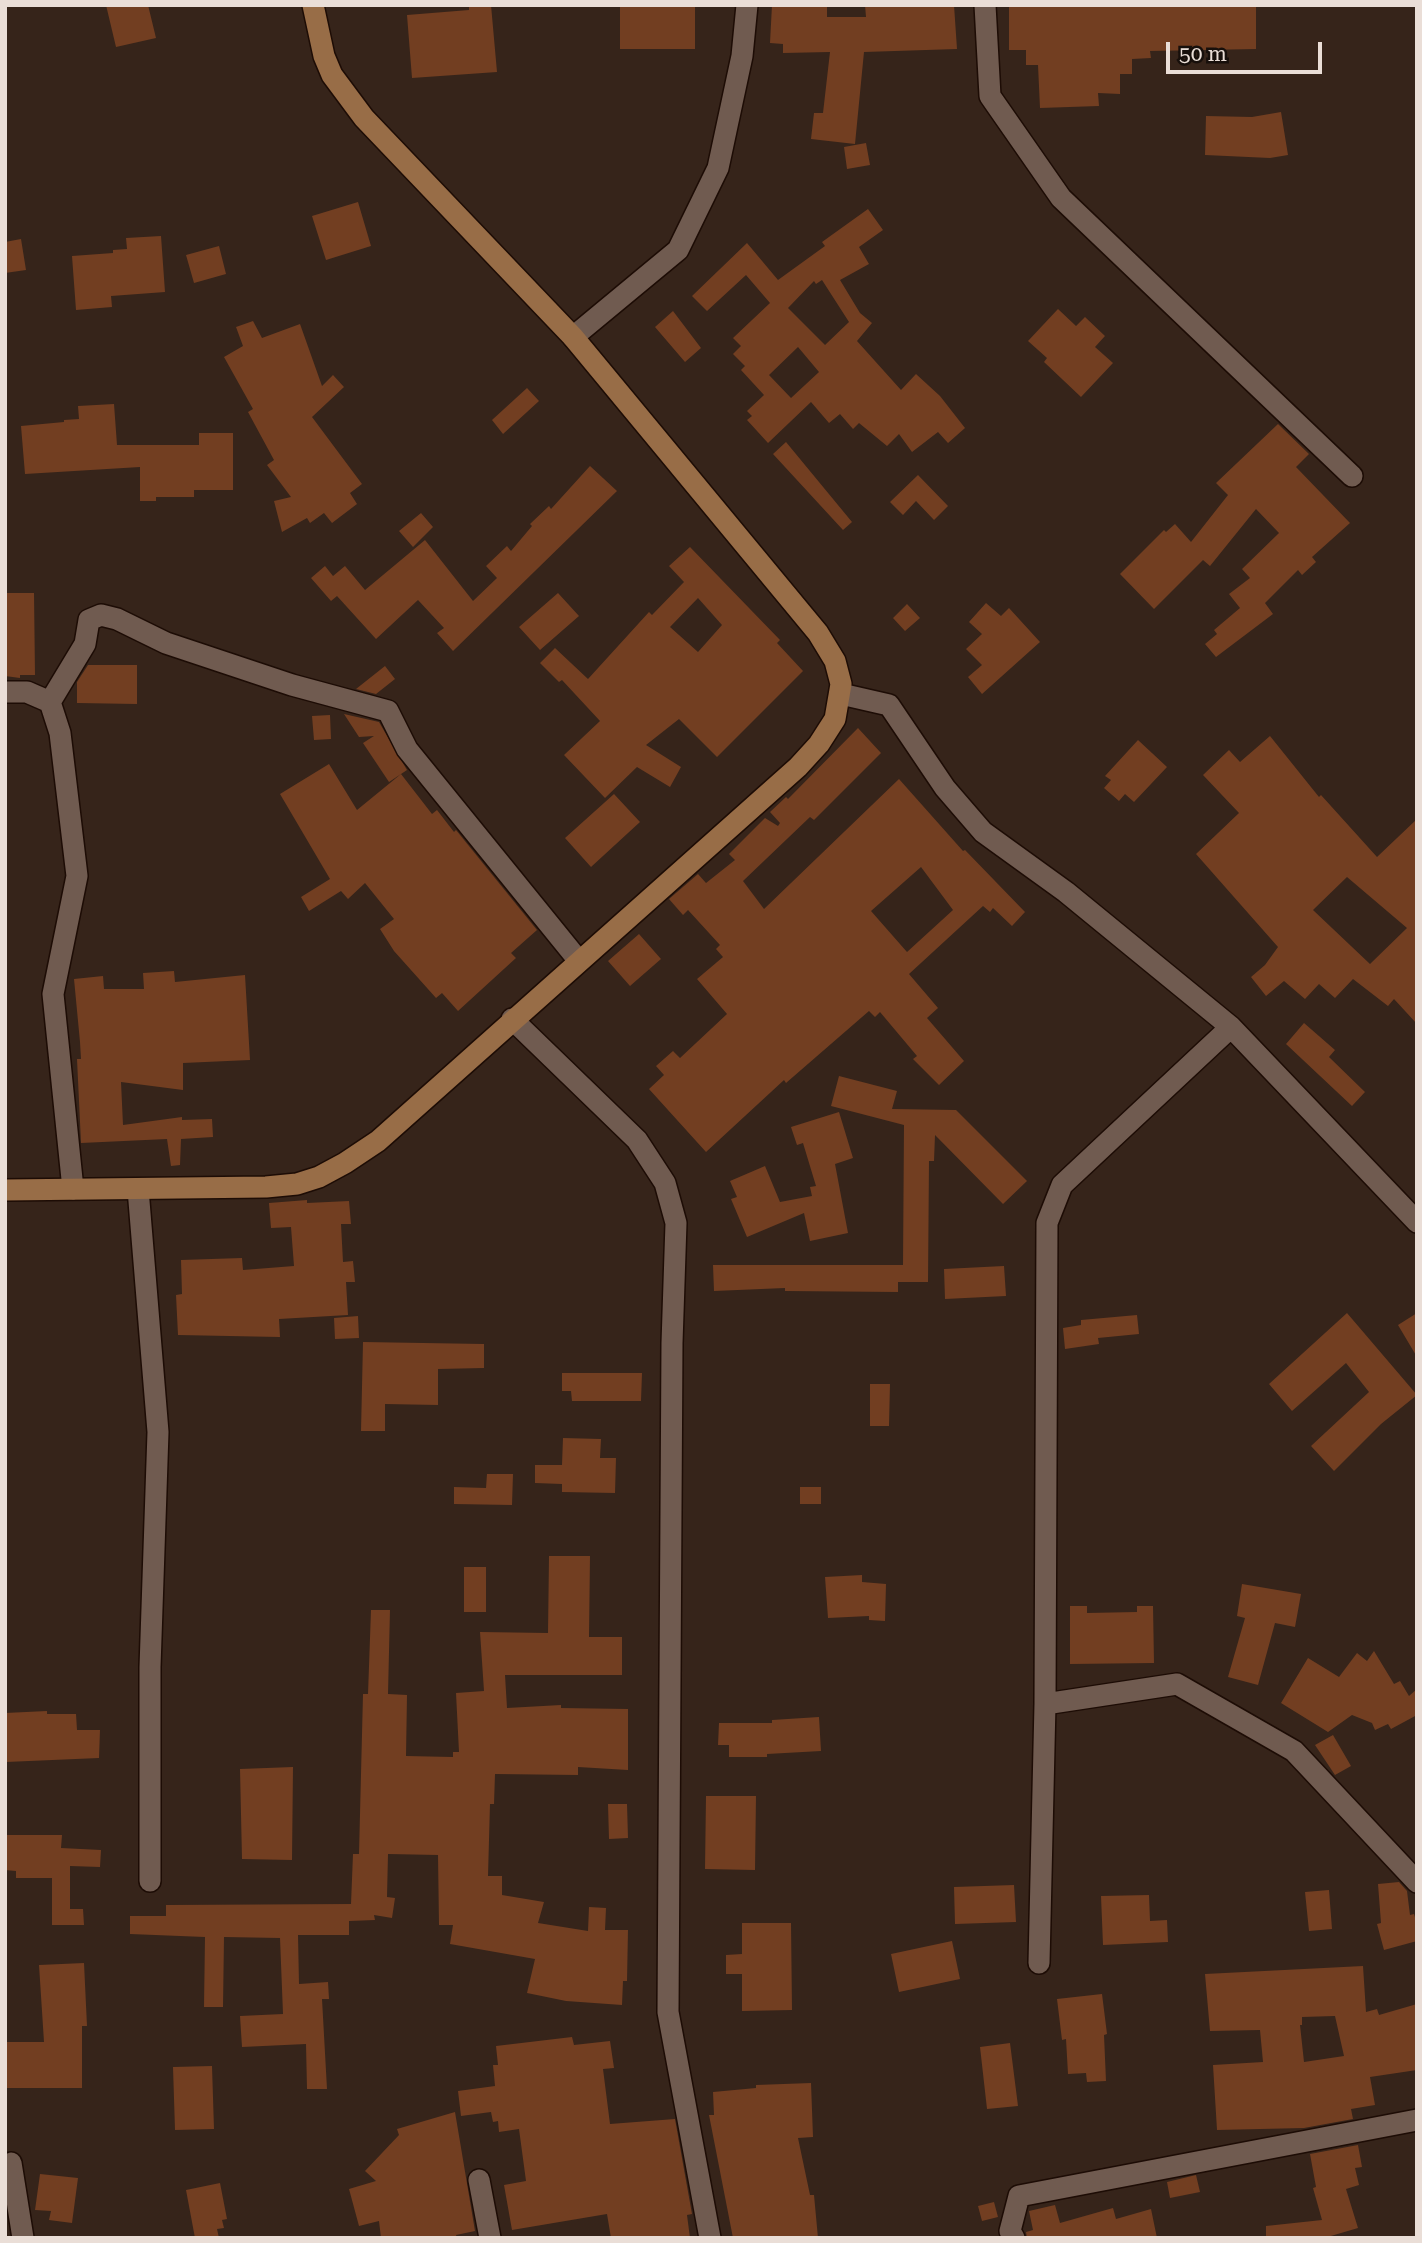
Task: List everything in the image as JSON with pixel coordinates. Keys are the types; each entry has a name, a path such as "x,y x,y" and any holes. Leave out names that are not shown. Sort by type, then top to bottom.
{"street":[{"path":"5,1190 266,1187 297,1184 319,1177 378,1141 797,767 818,744 835,719 841,694 835,661 818,633 573,337 364,118 332,75 318,34 313,5"},
{"path":"573,337 678,250 718,168 742,56 747,5"},
{"path":"985,5 990,96 1061,198 1352,476"},
{"path":"50,702 85,644 89,620 101,615 117,619 166,643 292,685 388,710 407,748 579,961"},
{"path":"5,692 27,692 50,702 60,733 77,876 53,994 73,1189"},
{"path":"841,694 889,705 945,788 983,832 1066,892 1231,1027 1417,1222"},
{"path":"512,1019 636,1140 664,1183 676,1223 671,1357 668,2012 710,2238"},
{"path":"1039,1963 1045,1704 1047,1223 1062,1185 1231,1027"},
{"path":"138,1189 159,1432 150,1667 150,1881"},
{"path":"1045,1704 1177,1685 1294,1751 1417,1882"},
{"path":"1014,2238 1010,2231 1019,2196 1417,2120"},
{"path":"11,2163 23,2238"},
{"path":"479,2180 490,2238"}],"building":[{"path":"106,5 148,5 156,38 116,47"},
{"path":"469,5 491,5 497,72 412,78 407,15 469,10"},
{"path":"620,5 695,5 695,49 620,49"},
{"path":"772,5 827,5 827,17 866,17 865,5 954,5 957,49 864,52 855,144 811,139 814,113 823,113 830,52 783,53 783,44 770,43"},
{"path":"1009,5 1256,5 1256,49 1150,51 1151,58 1132,59 1132,74 1120,74 1120,94 1098,93 1099,106 1040,108 1038,65 1026,65 1026,50 1009,50"},
{"path":"1281,112 1288,155 1270,158 1205,155 1206,116 1252,117"},
{"path":"866,143 870,165 847,169 844,147"},
{"path":"358,202 371,246 326,260 312,216"},
{"path":"868,209 883,230 859,247 869,264 840,280 860,313 872,323 857,341 901,390 916,374 940,396 965,428 948,443 938,432 912,452 899,434 887,446 859,423 853,429 840,414 829,423 811,402 768,443 747,420 752,416 747,411 764,395 741,370 745,366 733,354 741,346 733,338 770,303 746,275 707,311 692,296 747,243 778,280 825,246 822,242","holes":["822,280 849,322 825,345 788,308 814,281 816,284","798,347 819,372 791,398 769,375"]},
{"path":"161,236 165,292 111,296 112,307 76,310 72,256 113,253 113,250 127,249 126,238"},
{"path":"21,239 26,270 5,273 5,242"},
{"path":"219,246 226,274 194,283 186,255"},
{"path":"1058,309 1076,326 1085,317 1105,336 1095,347 1113,363 1081,397 1044,362 1047,358 1028,341"},
{"path":"673,311 701,348 685,362 655,327"},
{"path":"253,321 262,338 300,324 322,386 333,375 344,387 312,417 362,484 350,493 357,504 332,523 324,513 310,523 307,518 282,532 274,501 291,497 267,465 274,460 248,412 253,409 224,357 243,346 236,327"},
{"path":"527,388 539,401 503,434 492,420"},
{"path":"114,404 117,445 199,445 199,433 233,433 233,490 194,490 194,497 156,497 156,501 140,501 140,467 25,474 21,426 79,419 78,406"},
{"path":"1278,424 1309,454 1296,467 1350,523 1312,557 1316,562 1302,575 1298,570 1265,603 1273,614 1216,657 1205,644 1217,634 1214,630 1240,608 1229,594 1250,578 1242,569 1279,533 1256,509 1210,566 1203,560 1154,609 1120,574 1164,530 1166,532 1175,524 1191,542 1228,495 1216,483"},
{"path":"786,442 852,522 843,530 773,454"},
{"path":"590,466 617,491 453,651 437,633 444,628 418,600 376,639 337,596 331,601 311,578 325,566 333,576 345,566 365,590 425,540 473,601 497,578 486,566 507,546 511,551 532,526 530,524 549,506 551,509"},
{"path":"918,475 948,506 934,520 916,501 903,515 890,502"},
{"path":"421,513 433,527 413,547 399,531"},
{"path":"690,547 780,640 777,643 803,671 717,757 679,719 646,745 681,767 670,787 637,767 605,798 564,755 600,721 562,680 559,682 540,663 555,648 588,679 649,612 652,615 684,582 669,566","holes":["698,598 722,625 698,652 670,627"]},
{"path":"5,593 34,593 35,675 20,675 20,678 5,676"},
{"path":"558,593 579,616 540,650 519,627"},
{"path":"986,603 1001,616 1009,608 1040,642 982,694 968,677 982,665 966,649 982,634 969,622"},
{"path":"907,604 920,618 905,631 893,618"},
{"path":"88,665 137,665 137,704 77,703 77,682"},
{"path":"385,666 395,679 376,694 356,689"},
{"path":"344,714 379,722 407,770 389,782 363,743 374,736 359,737"},
{"path":"330,715 331,739 314,740 312,716"},
{"path":"858,728 881,753 814,820 810,817 743,881 764,909 899,779 963,851 965,850 1025,912 1012,926 993,908 990,912 983,906 909,974 938,1008 927,1018 964,1061 939,1085 913,1059 917,1056 880,1012 875,1017 869,1011 786,1083 784,1080 706,1152 649,1089 664,1075 656,1066 673,1051 680,1058 727,1014 697,979 723,957 716,949 720,945 688,910 683,915 669,899 698,874 706,883 735,860 729,854 765,818 778,826 780,823 770,812 786,797 788,799","holes":["921,867 953,910 907,952 871,911"]},
{"path":"1270,736 1319,797 1321,795 1377,857 1417,819 1417,1024 1394,999 1388,1006 1353,979 1335,998 1319,984 1305,999 1284,981 1266,996 1251,977 1265,965 1278,947 1196,854 1239,813 1203,775 1229,750 1240,762","holes":["1347,877 1407,928 1370,964 1313,910"]},
{"path":"1138,740 1167,767 1134,802 1125,794 1119,801 1104,788 1111,780 1105,776"},
{"path":"329,764 357,810 401,774 432,814 437,810 454,832 456,830 537,930 511,953 516,958 458,1011 442,993 436,998 394,951 380,929 394,919 365,883 348,899 341,891 309,911 301,897 330,879 280,794"},
{"path":"614,794 640,822 591,867 565,838"},
{"path":"639,934 661,959 630,986 608,961"},
{"path":"174,971 175,982 245,975 250,1060 183,1063 183,1090 121,1082 123,1125 182,1117 182,1120 212,1119 213,1137 181,1139 180,1165 171,1166 167,1139 81,1143 77,1059 81,1059 74,979 103,976 104,989 144,989 143,973"},
{"path":"1304,1023 1335,1050 1329,1057 1365,1092 1352,1106 1286,1044"},
{"path":"839,1076 897,1091 892,1109 956,1110 1027,1181 1003,1204 935,1135 934,1161 929,1161 928,1282 898,1282 898,1292 785,1291 785,1288 714,1291 713,1265 903,1265 904,1125 831,1106"},
{"path":"839,1112 853,1158 835,1164 848,1233 810,1241 804,1213 747,1237 731,1199 737,1197 730,1181 765,1166 780,1202 812,1196 810,1187 816,1186 803,1143 797,1145 791,1127"},
{"path":"307,1200 307,1203 349,1201 351,1224 341,1224 343,1262 353,1261 355,1282 346,1282 348,1315 279,1319 280,1337 178,1335 176,1295 182,1294 181,1260 242,1258 243,1270 294,1266 291,1227 271,1228 269,1203"},
{"path":"1004,1266 1006,1296 945,1299 944,1269"},
{"path":"1347,1313 1417,1395 1381,1424 1334,1471 1311,1446 1369,1392 1346,1363 1292,1411 1269,1384"},
{"path":"1417,1313 1417,1357 1398,1325"},
{"path":"1137,1315 1139,1334 1098,1338 1099,1344 1065,1349 1063,1328 1081,1325 1081,1320"},
{"path":"358,1316 359,1338 335,1339 334,1318"},
{"path":"363,1342 484,1344 484,1368 438,1369 438,1405 385,1404 385,1431 361,1431"},
{"path":"562,1373 642,1373 641,1401 572,1401 571,1391 562,1391"},
{"path":"870,1384 890,1384 889,1426 870,1426"},
{"path":"563,1438 601,1439 600,1458 616,1458 615,1493 562,1492 562,1484 535,1483 535,1465 562,1465"},
{"path":"487,1474 513,1474 512,1505 454,1504 454,1487 486,1488"},
{"path":"800,1487 821,1487 821,1504 800,1504"},
{"path":"549,1556 590,1556 589,1637 622,1637 622,1675 505,1675 507,1708 561,1705 561,1708 628,1709 628,1770 578,1767 578,1775 495,1774 494,1804 490,1804 488,1876 502,1876 502,1895 544,1902 538,1923 588,1931 589,1907 606,1908 605,1930 628,1930 627,1981 623,1981 622,2005 566,2001 527,1993 535,1959 450,1944 453,1925 439,1925 438,1855 388,1854 387,1897 395,1898 392,1918 374,1915 375,1920 349,1921 349,1935 298,1935 299,1984 328,1982 329,1999 322,1999 327,2089 307,2089 306,2044 242,2047 240,2016 283,2014 280,1938 224,1937 223,2007 204,2007 205,1937 130,1934 130,1916 166,1916 166,1905 351,1904 353,1854 359,1854 363,1694 368,1694 371,1610 390,1610 388,1694 407,1695 406,1756 453,1757 453,1752 459,1752 456,1693 484,1691 480,1632 548,1633"},
{"path":"464,1567 486,1567 486,1612 464,1612"},
{"path":"862,1575 862,1582 886,1584 885,1621 869,1620 869,1616 828,1618 825,1577"},
{"path":"1242,1584 1301,1594 1295,1627 1275,1623 1258,1685 1228,1677 1245,1618 1237,1616"},
{"path":"1070,1606 1087,1606 1087,1613 1137,1612 1137,1606 1153,1606 1154,1663 1070,1664"},
{"path":"1374,1651 1394,1684 1400,1681 1409,1696 1417,1689 1417,1715 1391,1729 1388,1724 1375,1730 1372,1723 1352,1715 1328,1732 1281,1703 1308,1658 1339,1677 1357,1653 1367,1661"},
{"path":"47,1711 47,1714 76,1714 77,1730 100,1730 99,1758 6,1762 5,1713"},
{"path":"819,1717 821,1751 767,1754 767,1757 729,1757 729,1745 718,1745 719,1723 772,1723 772,1720"},
{"path":"1333,1735 1351,1766 1335,1775 1315,1745"},
{"path":"293,1767 292,1860 242,1859 240,1769"},
{"path":"706,1796 756,1796 755,1870 705,1869"},
{"path":"608,1804 627,1804 628,1838 609,1839"},
{"path":"5,1835 62,1835 61,1848 101,1850 100,1867 70,1866 70,1909 83,1909 84,1925 52,1925 52,1878 16,1878 16,1871 5,1870"},
{"path":"1399,1882 1407,1891 1410,1915 1414,1914 1417,1924 1417,1941 1384,1950 1377,1924 1381,1923 1378,1884"},
{"path":"1014,1885 1016,1922 955,1924 954,1887"},
{"path":"1329,1890 1332,1929 1309,1931 1305,1892"},
{"path":"1149,1895 1150,1921 1167,1920 1168,1942 1103,1945 1101,1896"},
{"path":"742,1923 791,1923 792,2010 742,2011 742,1974 726,1974 726,1955 742,1954"},
{"path":"952,1941 960,1979 899,1992 891,1954"},
{"path":"84,1963 87,2026 82,2026 82,2088 6,2088 6,2042 44,2042 39,1965"},
{"path":"1363,1966 1366,2012 1377,2009 1379,2015 1417,2004 1417,2070 1370,2077 1375,2105 1351,2109 1353,2119 1304,2128 1217,2130 1213,2065 1263,2062 1260,2030 1210,2031 1205,1974","holes":["1335,2016 1344,2056 1304,2062 1300,2025 1302,2017"]},
{"path":"1102,1994 1107,2034 1104,2035 1106,2081 1087,2082 1086,2073 1068,2074 1066,2039 1062,2040 1057,1999"},
{"path":"572,2037 574,2045 610,2041 614,2068 603,2069 610,2124 675,2119 692,2214 687,2215 690,2238 611,2238 607,2214 512,2230 504,2185 526,2181 519,2129 499,2132 498,2121 493,2122 491,2112 461,2116 458,2091 495,2086 493,2065 498,2065 496,2046"},
{"path":"1010,2043 1018,2106 987,2109 980,2047"},
{"path":"212,2066 214,2129 175,2130 173,2067"},
{"path":"811,2083 813,2137 798,2138 810,2195 814,2195 818,2238 733,2238 709,2115 714,2115 713,2092 756,2088 756,2085"},
{"path":"455,2112 475,2231 456,2235 457,2238 381,2238 379,2221 359,2226 349,2189 376,2181 365,2171 399,2135 397,2129"},
{"path":"1358,2145 1362,2167 1355,2168 1359,2185 1346,2189 1358,2228 1324,2238 1266,2238 1266,2226 1322,2220 1313,2188 1316,2187 1310,2154"},
{"path":"40,2174 78,2178 72,2223 49,2220 51,2211 35,2210"},
{"path":"1196,2175 1200,2192 1170,2198 1167,2182"},
{"path":"220,2183 227,2219 222,2220 224,2228 217,2229 219,2238 195,2238 186,2190"},
{"path":"994,2202 998,2217 982,2221 978,2206"},
{"path":"1055,2205 1060,2223 1113,2208 1116,2219 1151,2209 1157,2238 1027,2238 1026,2232 1033,2230 1029,2211"}]}
